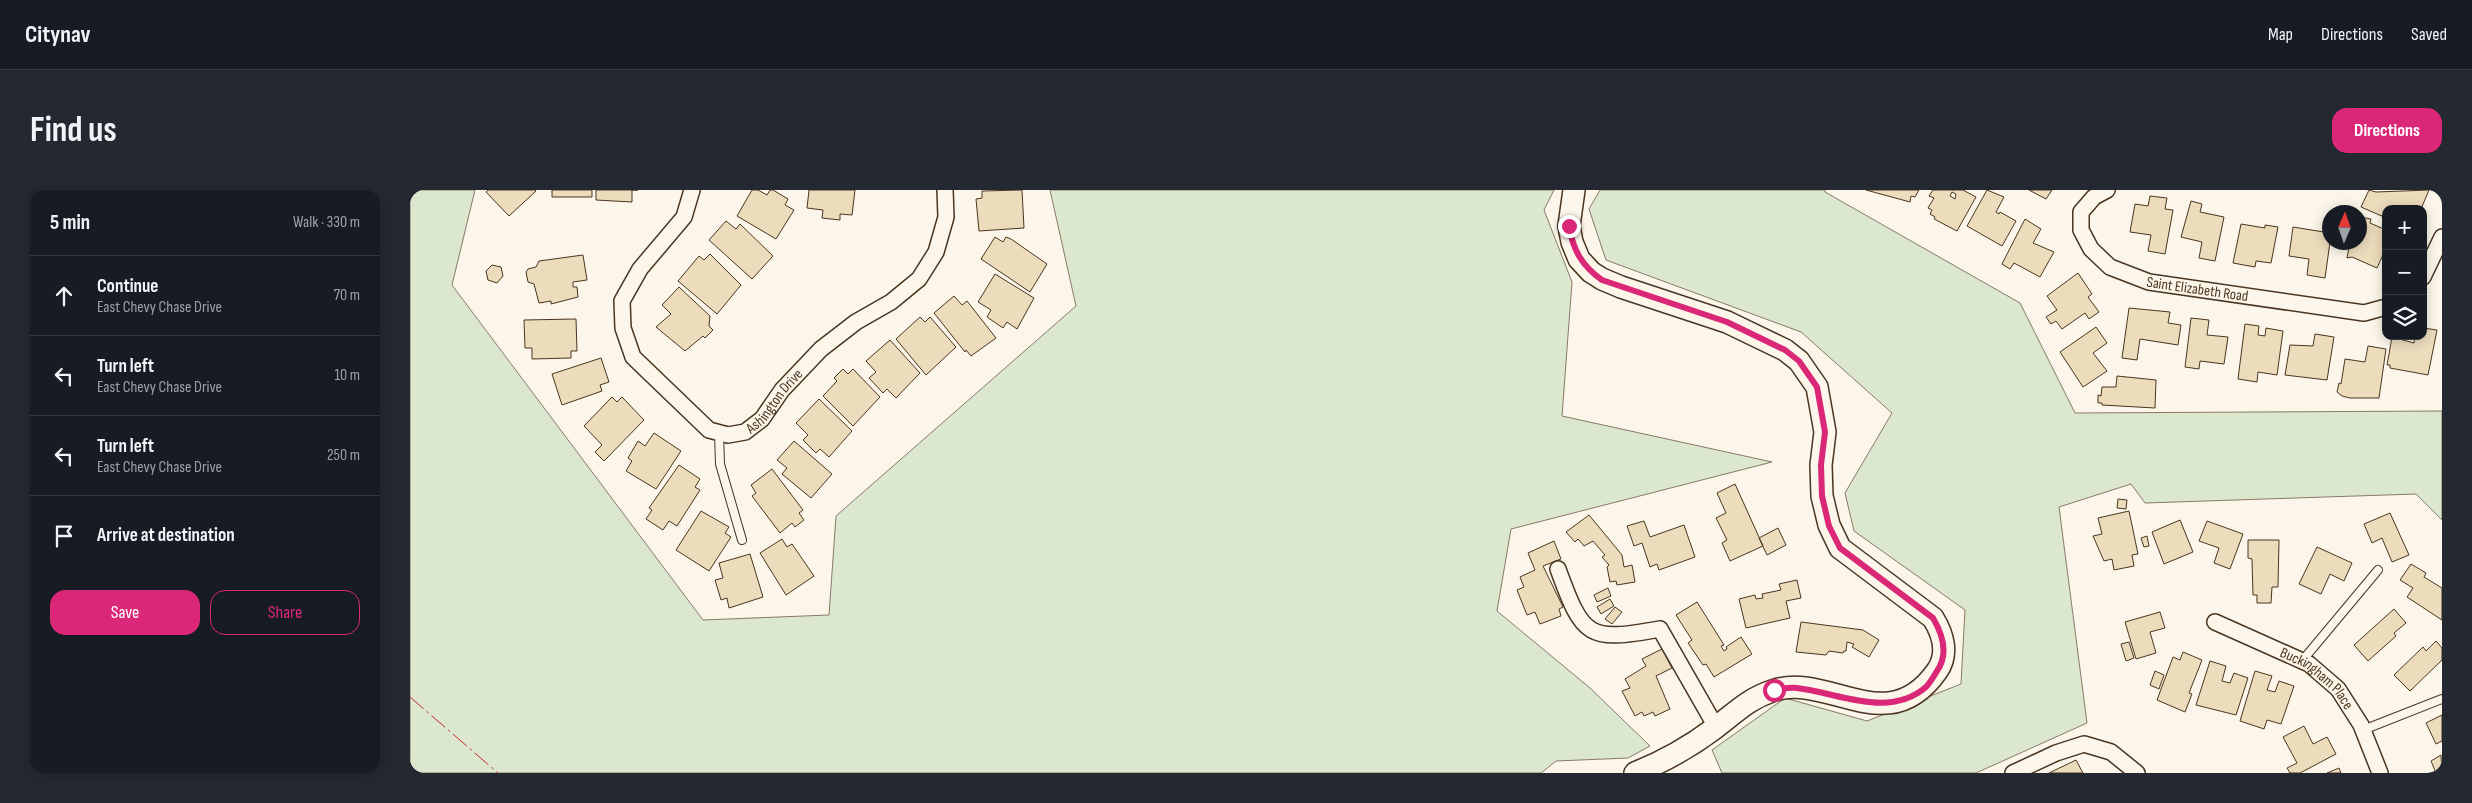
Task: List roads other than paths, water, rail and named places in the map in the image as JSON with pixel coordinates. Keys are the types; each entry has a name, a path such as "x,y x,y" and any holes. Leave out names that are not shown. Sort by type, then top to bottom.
{"main road":[{"path":"1574,190 1569,226 1572,242 1579,259 1591,272 1602,280 1621,287 1727,322 1785,350 1799,361 1817,387 1825,432 1821,465 1822,496 1829,526 1840,548 1933,618 1942,632 1945,646 1940,667 1926,687 1891,704 1865,702 1794,688 1774,690 1751,699 1691,745 1635,773"}],"street":[{"path":"692,190 684,217 640,269 622,301 623,328 633,357 709,430 719,433"},
{"name":"Ashington Drive","path":"719,433 728,435 745,432 762,420 782,390 822,349 856,322 891,302 919,279 936,252 946,217 945,190"},
{"name":"Saint Elizabeth Road","path":"2107,190 2094,197 2081,212 2081,230 2091,249 2110,267 2149,282 2168,285 2364,314 2382,308"},
{"path":"2427,269 2442,237"},
{"path":"1558,570 1573,611 1587,628 1605,635 1618,636 1660,629 1716,727"},
{"name":"Buckingham Place","path":"2215,622 2309,664 2338,689 2363,730 2380,773"},
{"path":"2013,773 2056,753 2084,744 2111,752 2138,773"}],"lane":[{"path":"719,433 720,464 742,540"},
{"path":"2302,661 2378,570"},
{"path":"2363,730 2442,699"}]}
